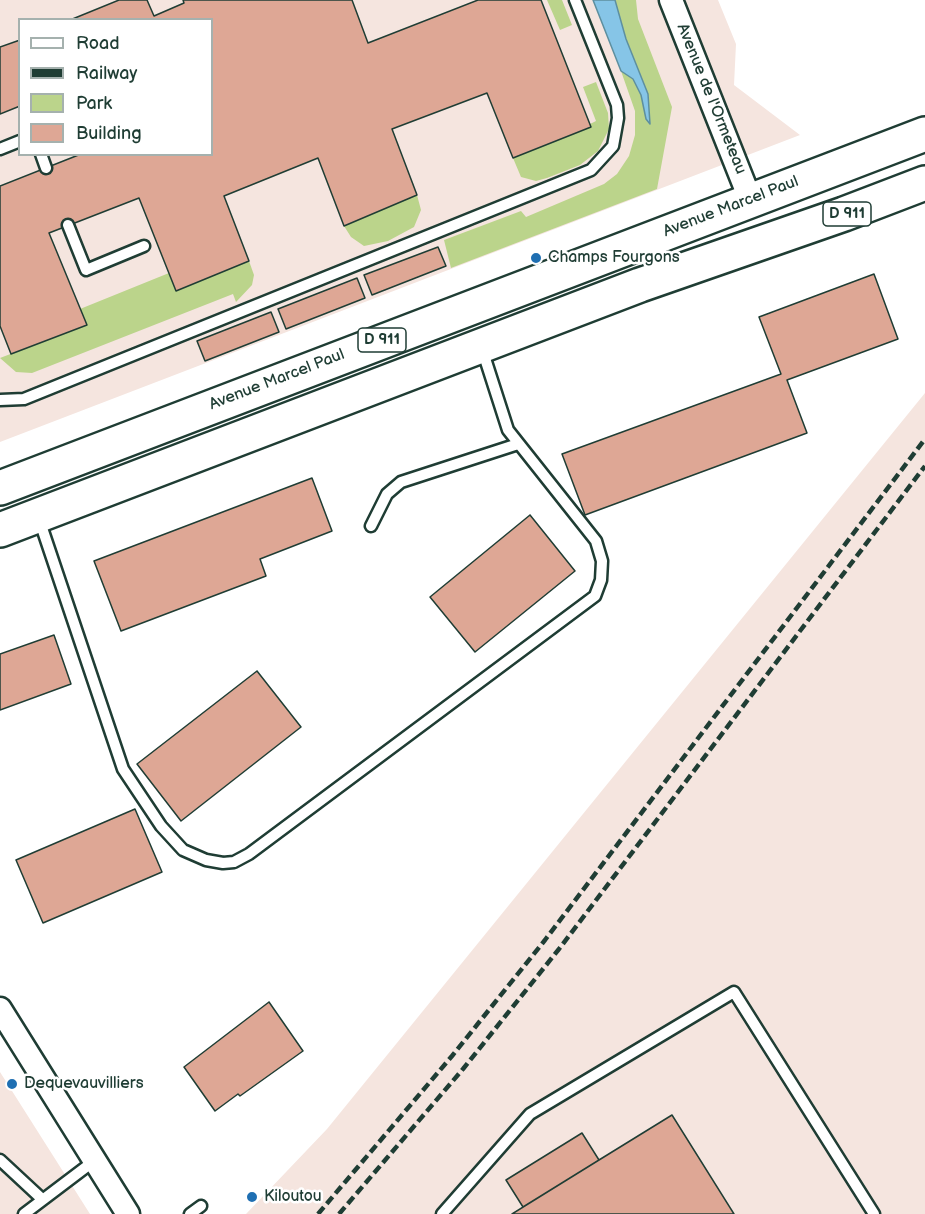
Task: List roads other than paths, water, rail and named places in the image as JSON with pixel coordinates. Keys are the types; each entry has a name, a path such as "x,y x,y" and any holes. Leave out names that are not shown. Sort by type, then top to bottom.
{"main road":[{"name":"Avenue Marcel Paul","path":"0,488 750,199 925,134"},
{"name":"D 911","path":"0,530 480,345 925,183"},
{"path":"750,199 767,241"}],"street":[{"name":"Avenue de l'Ormeteau","path":"671,0 750,199"},
{"path":"0,1009 128,1214"}],"lane":[{"path":"0,400 24,399 591,170 609,152 616,138 617,105 575,0"},
{"path":"0,149 18,142"},
{"path":"42,156 46,168"},
{"path":"68,225 86,270 144,246"},
{"path":"38,516 123,769 161,826 183,850 206,860 223,864 234,862 249,854 595,596 602,570 596,541 540,467 508,430 480,345"},
{"path":"371,526 387,494 401,482 518,444"},
{"path":"442,1214 530,1114 734,992 874,1214"},
{"path":"0,1160 42,1199"},
{"path":"24,1214 94,1161"},
{"path":"190,1214 201,1206"}],"water":[{"path":"593,0 615,0 626,39 648,94 650,124 646,119 641,95 633,79 621,71"}],"railway":[{"path":"318,1214 452,1056 545,940 925,439"},
{"path":"339,1214 463,1069 559,949 925,466"}],"place":[{"name":"Champs Fourgons","path":"536,258"},
{"name":"Dequevauvilliers","path":"12,1084"},
{"name":"Kiloutou","path":"252,1197"}]}
